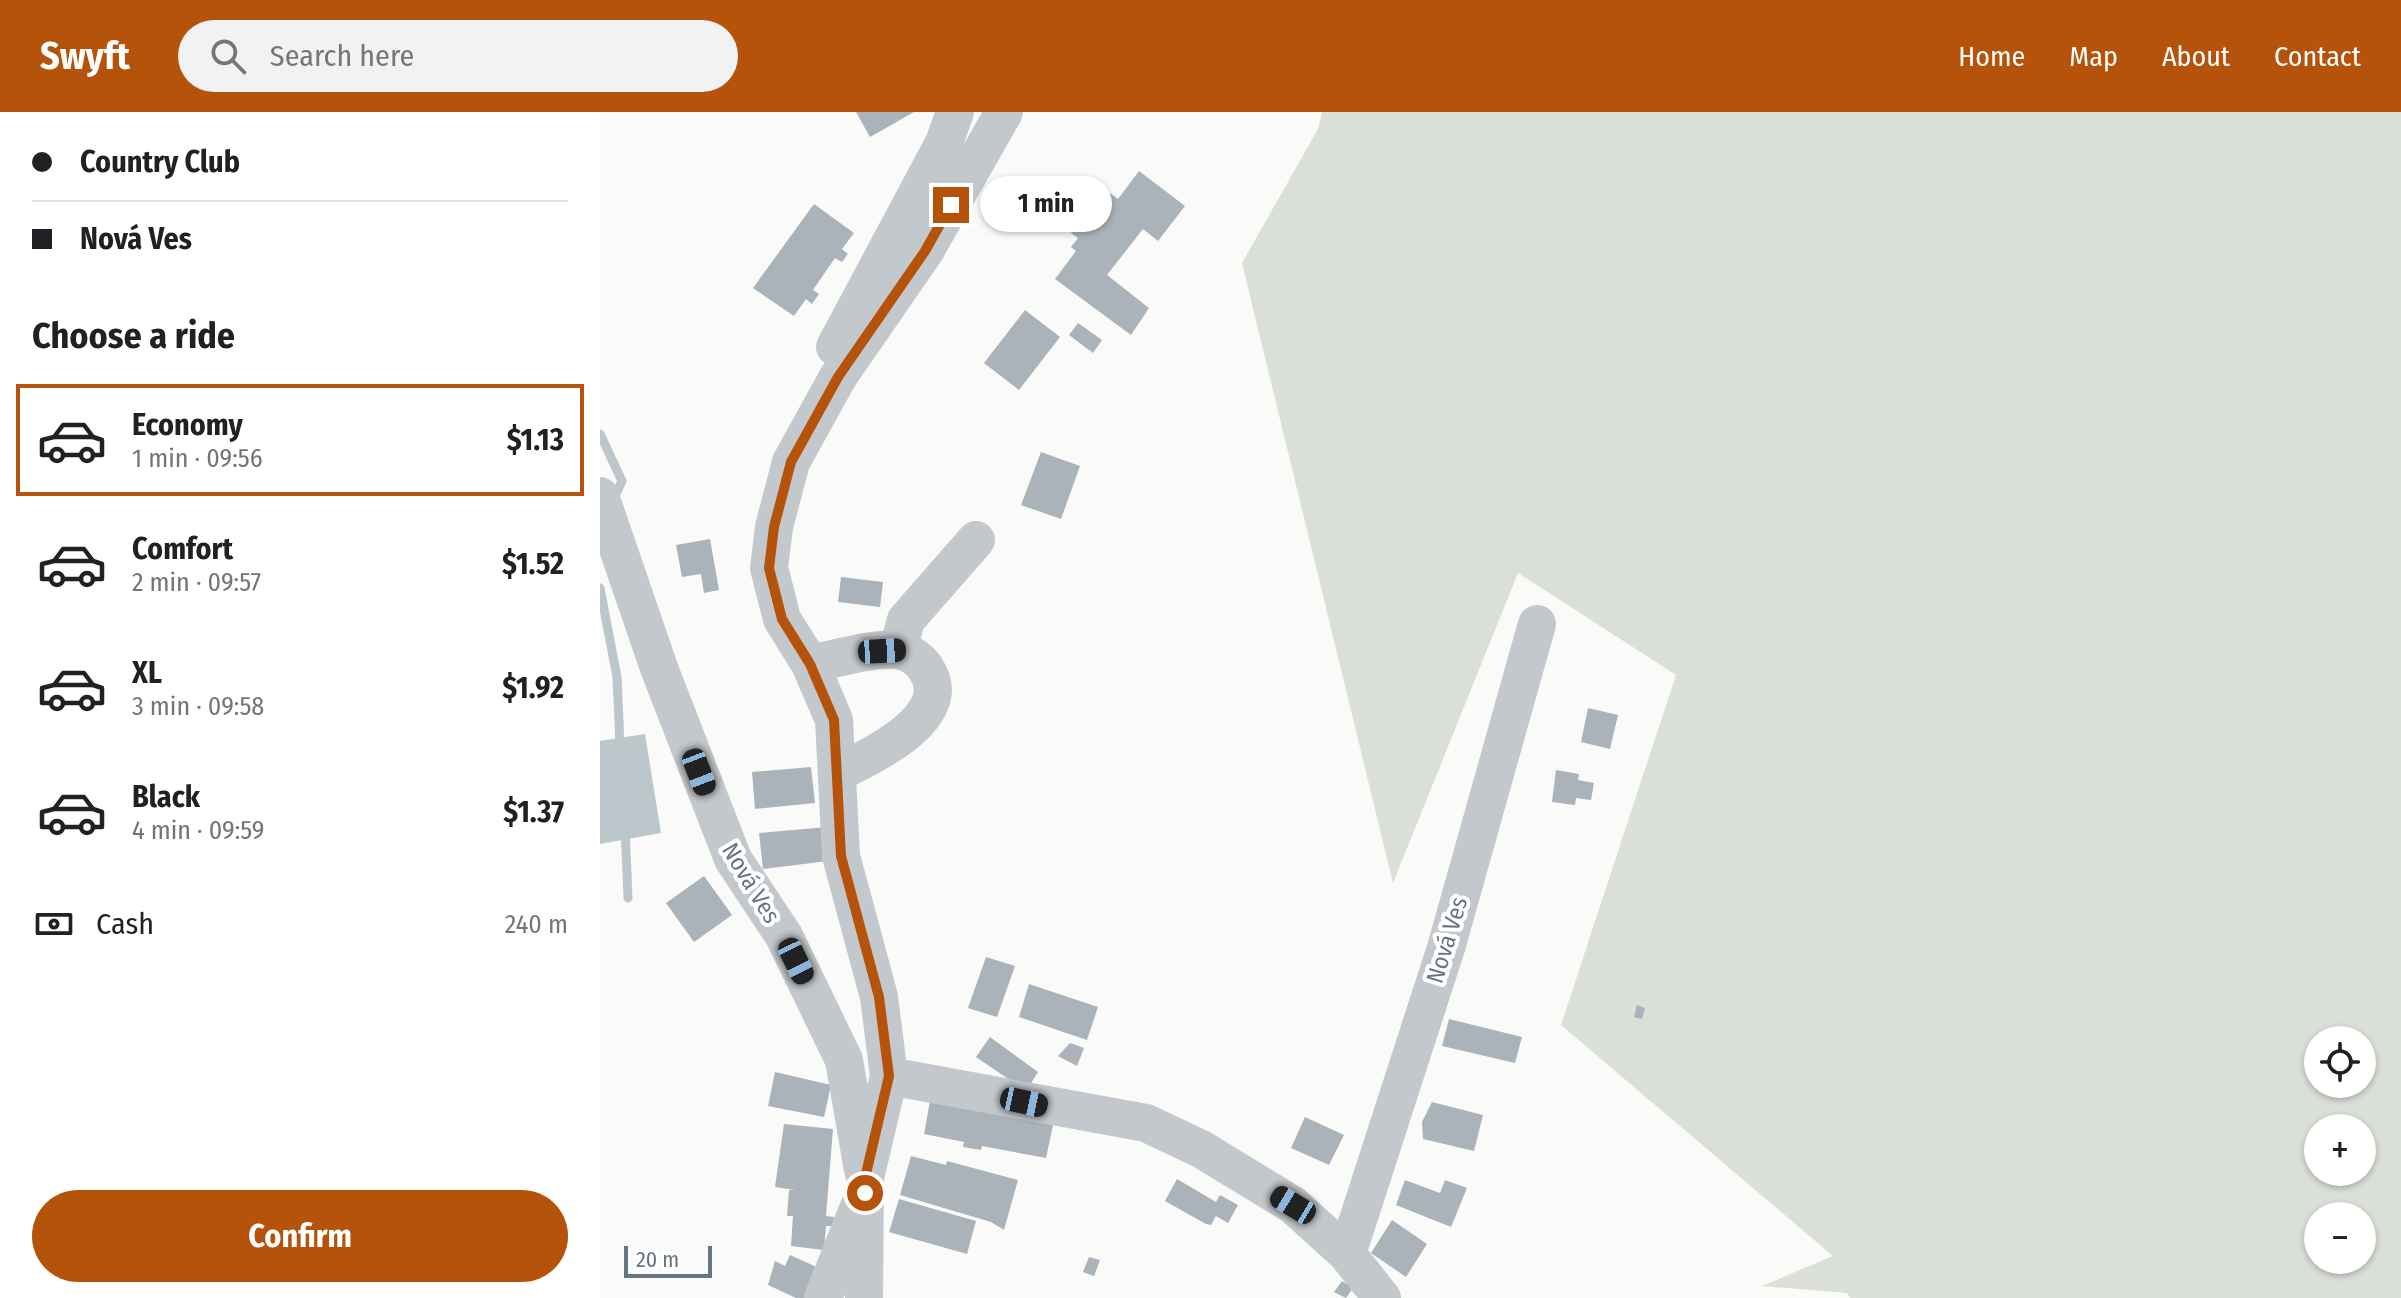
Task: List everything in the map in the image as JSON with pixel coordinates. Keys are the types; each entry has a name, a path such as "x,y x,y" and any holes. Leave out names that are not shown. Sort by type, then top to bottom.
{"street":[{"path":"838,377 835,345 944,143 955,112"},
{"name":"Nová Ves","path":"823,1298 865,1186 889,1076 879,997 841,856 834,720 810,664 782,619 769,568 774,527 791,462 838,377 925,251 1004,112"},
{"name":"Nová Ves","path":"600,496 618,541 659,668 733,859 784,936 844,1060 851,1118 865,1186 864,1298"},
{"path":"898,650 906,620 976,540"},
{"name":"Nová Ves","path":"1347,1254 1446,948 1537,624"},
{"path":"810,664 898,650 920,661 929,673 932,687 930,703 911,729 891,747 837,773"},
{"path":"889,1076 1146,1123 1201,1149 1293,1205 1347,1254 1382,1298"}],"shaded area":[{"path":"1322,112 2401,112 2401,1298 1850,1298 1847,1293 1762,1286 1833,1256 1561,1025 1676,675 1518,573 1393,883 1242,263 1318,129"},
{"path":"645,734 661,833 600,844 600,741"}],"building":[{"path":"856,112 914,112 870,137"},
{"path":"1139,171 1185,206 1158,241 1143,229 1107,275 1149,308 1131,335 1055,279 1076,251 1071,247 1078,238 1071,233 1087,212 1093,217 1100,209 1095,205 1107,191 1118,199"},
{"path":"814,204 854,233 842,249 848,254 842,262 835,258 813,290 819,294 812,304 806,299 794,316 753,288"},
{"path":"1025,310 1060,337 1019,390 984,363"},
{"path":"1078,323 1102,340 1093,353 1069,335"},
{"path":"1041,452 1080,466 1061,519 1021,505"},
{"path":"710,539 719,590 704,593 701,574 682,577 676,545"},
{"path":"841,577 883,582 880,607 838,602"},
{"path":"1588,708 1618,715 1610,749 1581,742"},
{"path":"811,767 815,803 755,809 752,772"},
{"path":"1556,770 1579,774 1578,780 1594,783 1591,800 1576,798 1575,805 1552,802"},
{"path":"827,827 828,861 763,869 759,833"},
{"path":"704,876 732,915 694,942 666,903"},
{"path":"986,957 1015,966 997,1017 968,1008"},
{"path":"1029,984 1098,1007 1087,1040 1019,1017"},
{"path":"1637,1005 1645,1008 1642,1019 1634,1017"},
{"path":"1449,1019 1522,1037 1515,1063 1442,1046"},
{"path":"990,1037 1038,1072 1026,1091 976,1057"},
{"path":"1070,1043 1084,1048 1077,1066 1058,1056"},
{"path":"775,1072 831,1085 824,1117 768,1106"},
{"path":"930,1101 1053,1125 1046,1158 982,1146 981,1150 963,1147 964,1142 924,1134"},
{"path":"1432,1102 1483,1115 1474,1151 1423,1139 1422,1122"},
{"path":"1305,1117 1344,1135 1329,1165 1291,1148"},
{"path":"784,1124 833,1129 826,1216 834,1217 833,1226 826,1226 824,1250 791,1246 793,1216 787,1216 789,1190 795,1190 775,1187"},
{"path":"911,1156 946,1165 947,1161 1018,1180 1004,1230 991,1222 900,1195"},
{"path":"1177,1179 1216,1202 1220,1195 1238,1205 1228,1223 1216,1216 1211,1225 1206,1224 1165,1201"},
{"path":"1405,1180 1440,1193 1445,1180 1467,1188 1451,1227 1396,1205"},
{"path":"899,1199 976,1221 967,1254 889,1232"},
{"path":"1392,1220 1427,1244 1406,1277 1371,1253"},
{"path":"790,1255 821,1269 808,1298 796,1298 768,1285 775,1261 785,1266"},
{"path":"1089,1257 1100,1260 1094,1276 1083,1272"},
{"path":"1342,1281 1353,1288 1346,1298 1334,1292"}],"waterway":[{"path":"600,434 622,481 614,498"},
{"path":"600,588 617,677 620,746"},
{"path":"625,829 628,898"}],"route":[{"path":"865,1193 865,1178 889,1076 879,997 841,856 834,720 810,664 782,619 769,568 774,527 791,462 838,377 925,251 951,205"}]}
